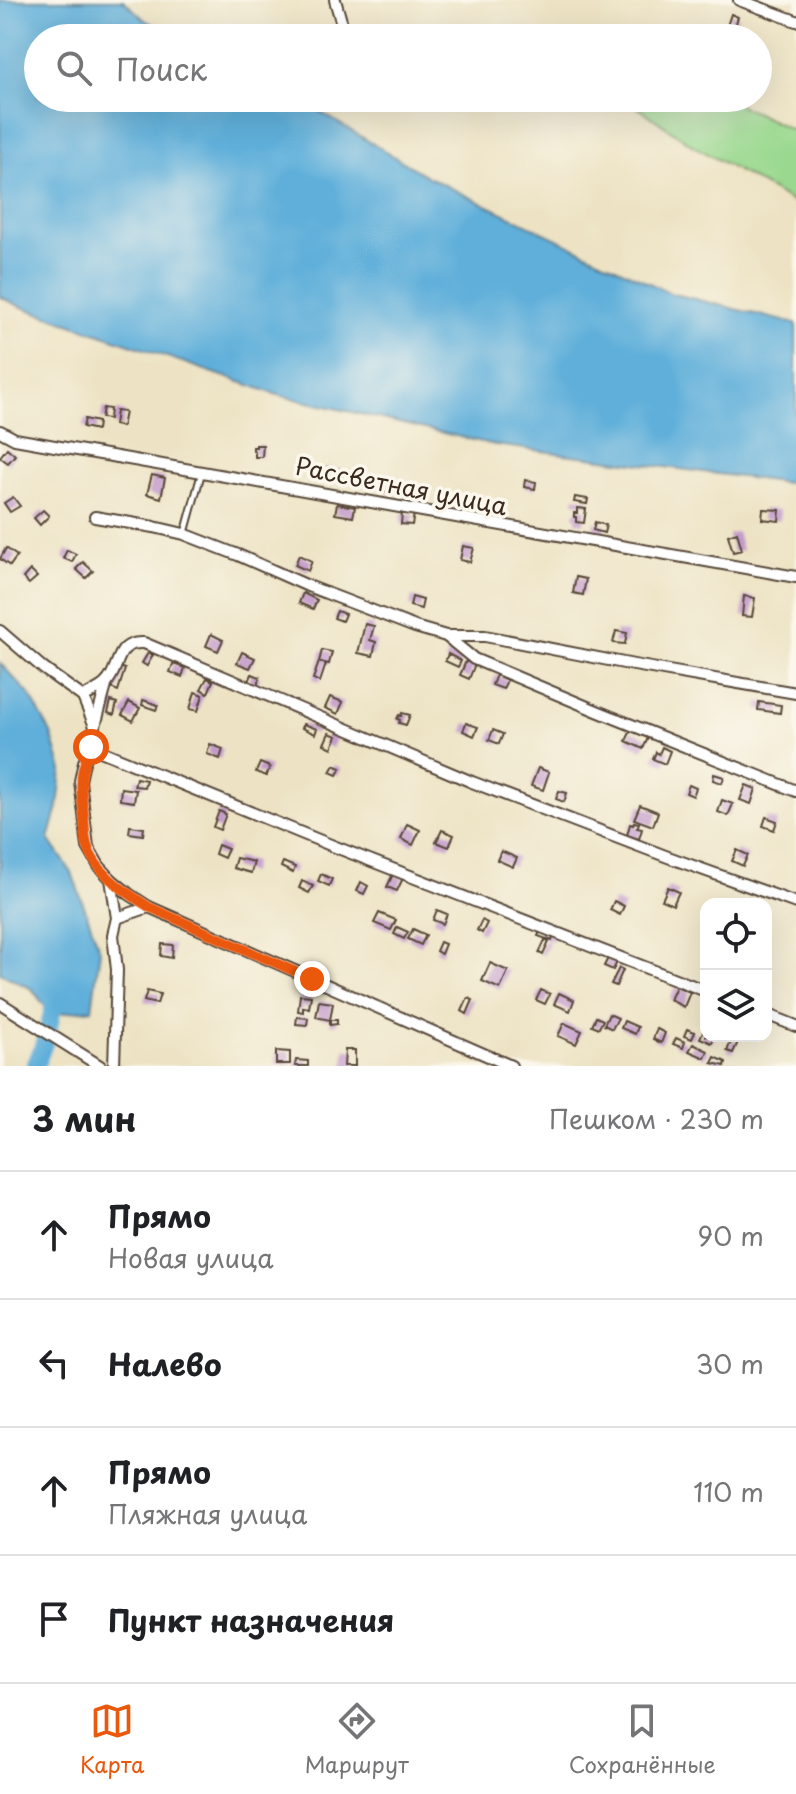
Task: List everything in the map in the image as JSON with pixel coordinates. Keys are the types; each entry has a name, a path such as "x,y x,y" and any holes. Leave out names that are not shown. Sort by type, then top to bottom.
{"street":[{"path":"335,0 342,24"},
{"path":"739,0 796,21"},
{"name":"Рассветная улица","path":"0,431 15,439 796,577"},
{"path":"95,517 184,534 308,586 446,636 485,636 796,693"},
{"path":"0,631 83,697 95,726"},
{"path":"446,636 474,659 796,791"},
{"path":"511,1066 149,907 111,879 88,847 80,781 107,682 124,648 133,642 144,643 472,782 796,903"},
{"path":"83,697 107,682"},
{"path":"91,747 333,846 700,989"},
{"path":"111,879 117,918 113,935 117,970 114,1066"},
{"path":"117,918 149,907"},
{"path":"0,1003 100,1066"},
{"path":"772,1016 796,1026"}],"lane":[{"path":"184,534 202,471"}],"green space":[{"path":"644,112 754,112 796,132 796,204 692,145"}],"water":[{"path":"0,0 123,0 153,24 24,24 24,112 320,112 430,178 670,293 796,324 796,484 495,445 278,395 0,297"},
{"path":"0,663 29,694 51,733 62,770 58,807 49,839 72,873 100,950 92,1009 62,1013 44,1005 32,989 0,973"}],"building":[{"path":"731,14 738,17 736,24 728,24"},
{"path":"103,408 110,409 109,419 101,418"},
{"path":"116,411 125,412 122,427 114,425"},
{"path":"85,419 98,422 97,430 83,427"},
{"path":"263,445 262,457 255,457 253,447"},
{"path":"7,448 15,455 8,463 0,457"},
{"path":"327,467 343,470 341,480 325,477"},
{"path":"152,475 165,478 161,498 147,494"},
{"path":"382,479 392,482 389,492 379,489"},
{"path":"525,480 536,482 535,489 524,487"},
{"path":"13,497 20,506 10,512 4,503"},
{"path":"575,497 588,499 587,504 574,502"},
{"path":"337,504 355,507 353,517 335,514"},
{"path":"577,508 586,509 584,523 576,522 574,513 577,513"},
{"path":"763,509 780,510 779,521 762,519"},
{"path":"43,510 49,516 40,525 34,518"},
{"path":"402,513 414,514 412,525 401,524"},
{"path":"595,522 606,525 604,533 593,530"},
{"path":"737,532 742,550 733,552 728,535"},
{"path":"463,546 474,548 470,562 460,560"},
{"path":"6,548 17,556 10,566 0,559"},
{"path":"67,550 76,554 72,562 63,558"},
{"path":"299,555 312,561 308,571 295,565"},
{"path":"83,562 93,571 86,578 76,569"},
{"path":"30,570 37,577 29,584 23,578"},
{"path":"576,577 586,579 583,595 573,593"},
{"path":"303,593 317,600 313,609 299,603"},
{"path":"744,596 755,598 752,617 742,616"},
{"path":"412,597 423,600 421,609 410,606"},
{"path":"337,611 345,614 342,621 334,618"},
{"path":"365,624 374,626 370,640 376,642 373,656 358,653"},
{"path":"616,631 627,633 625,644 613,643"},
{"path":"211,634 223,640 218,651 206,646"},
{"path":"322,650 332,652 329,664 319,662"},
{"path":"242,652 255,658 250,668 237,663"},
{"path":"148,653 153,655 147,666 142,663"},
{"path":"448,654 461,661 458,667 445,661"},
{"path":"466,661 475,664 469,679 460,675"},
{"path":"319,662 326,664 320,682 313,679"},
{"path":"173,664 185,668 182,677 170,672"},
{"path":"118,666 125,669 118,691 111,688"},
{"path":"252,674 260,677 257,685 249,681"},
{"path":"496,675 507,680 503,689 492,685"},
{"path":"207,678 213,681 208,693 201,689"},
{"path":"195,692 203,695 198,711 190,709"},
{"path":"330,697 343,702 338,714 325,708"},
{"path":"143,700 158,705 156,710 142,705"},
{"path":"111,701 117,703 114,715 108,713"},
{"path":"129,702 140,708 133,721 122,715"},
{"path":"759,702 781,705 780,713 758,710"},
{"path":"402,713 410,715 406,725 397,719"},
{"path":"466,723 478,727 474,736 463,731"},
{"path":"304,724 317,729 315,734 302,728"},
{"path":"493,730 503,734 499,744 489,740"},
{"path":"631,730 648,738 643,749 626,741"},
{"path":"329,733 337,736 332,748 324,744"},
{"path":"210,744 223,749 220,759 207,754"},
{"path":"662,747 670,751 665,764 653,759"},
{"path":"260,763 270,767 266,776 256,772"},
{"path":"334,765 341,768 337,775 330,772"},
{"path":"538,768 549,772 543,790 531,786"},
{"path":"714,774 724,777 722,783 713,780"},
{"path":"136,778 146,780 144,787 134,786"},
{"path":"689,785 696,788 693,796 686,793"},
{"path":"746,785 756,789 751,804 740,800"},
{"path":"121,788 136,790 134,802 120,800"},
{"path":"559,791 567,793 564,802 556,799"},
{"path":"722,800 733,804 728,816 718,812"},
{"path":"640,805 658,812 653,826 634,819"},
{"path":"219,811 226,814 220,830 213,827"},
{"path":"766,817 777,821 774,830 763,826"},
{"path":"639,823 637,828 642,829 639,839 627,835 630,824"},
{"path":"407,824 420,830 413,845 401,839"},
{"path":"130,826 144,828 143,835 129,833"},
{"path":"442,830 454,835 449,847 436,842"},
{"path":"218,845 228,849 224,858 215,854"},
{"path":"737,850 748,855 743,866 732,861"},
{"path":"501,851 517,858 513,867 497,860"},
{"path":"236,858 254,862 251,873 233,868"},
{"path":"283,862 295,867 293,873 281,867"},
{"path":"321,874 332,879 329,886 318,881"},
{"path":"393,874 403,878 397,891 387,887"},
{"path":"302,881 313,886 309,893 299,888"},
{"path":"361,882 368,886 364,894 357,891"},
{"path":"668,887 679,892 673,905 662,900"},
{"path":"614,901 624,906 620,915 610,910"},
{"path":"437,910 447,914 443,924 433,920"},
{"path":"379,913 396,920 391,930 374,923"},
{"path":"482,920 487,923 482,933 477,930"},
{"path":"397,927 408,932 404,939 394,934"},
{"path":"413,929 426,935 421,945 408,939"},
{"path":"541,929 554,935 552,941 538,936"},
{"path":"545,940 549,942 543,955 539,953"},
{"path":"440,942 445,944 441,954 436,951"},
{"path":"162,944 173,945 172,958 161,956"},
{"path":"609,956 618,960 613,970 604,966"},
{"path":"490,963 508,971 500,989 482,981"},
{"path":"619,968 623,970 616,986 611,984"},
{"path":"676,986 690,992 684,1007 670,1000"},
{"path":"541,990 550,994 545,1004 536,1000"},
{"path":"147,991 160,994 157,1004 144,1001"},
{"path":"559,993 574,1000 570,1011 554,1004"},
{"path":"300,995 311,996 309,1008 303,1007 303,1012 298,1011"},
{"path":"468,998 473,1000 467,1014 462,1011"},
{"path":"319,1001 333,1003 330,1020 316,1017"},
{"path":"609,1014 618,1018 612,1029 604,1025"},
{"path":"297,1017 308,1018 307,1025 296,1024"},
{"path":"596,1017 603,1020 599,1028 592,1025"},
{"path":"624,1021 638,1027 635,1034 621,1028"},
{"path":"564,1023 582,1031 576,1044 558,1036"},
{"path":"657,1029 665,1033 661,1043 653,1039"},
{"path":"687,1029 695,1032 692,1039 684,1036"},
{"path":"676,1038 685,1042 683,1048 673,1044"},
{"path":"731,1042 738,1042 733,1053 727,1051"},
{"path":"693,1044 708,1051 705,1058 689,1051"},
{"path":"345,1050 355,1050 355,1066 344,1066"},
{"path":"276,1051 290,1052 290,1064 276,1064"},
{"path":"715,1057 726,1062 725,1066 712,1063"},
{"path":"296,1060 308,1061 308,1066 295,1066"}],"waterway":[{"path":"35,1066 52,1015 54,985"}],"route":[{"path":"91,747 80,781 88,847 111,879 149,907 312,979"}]}
